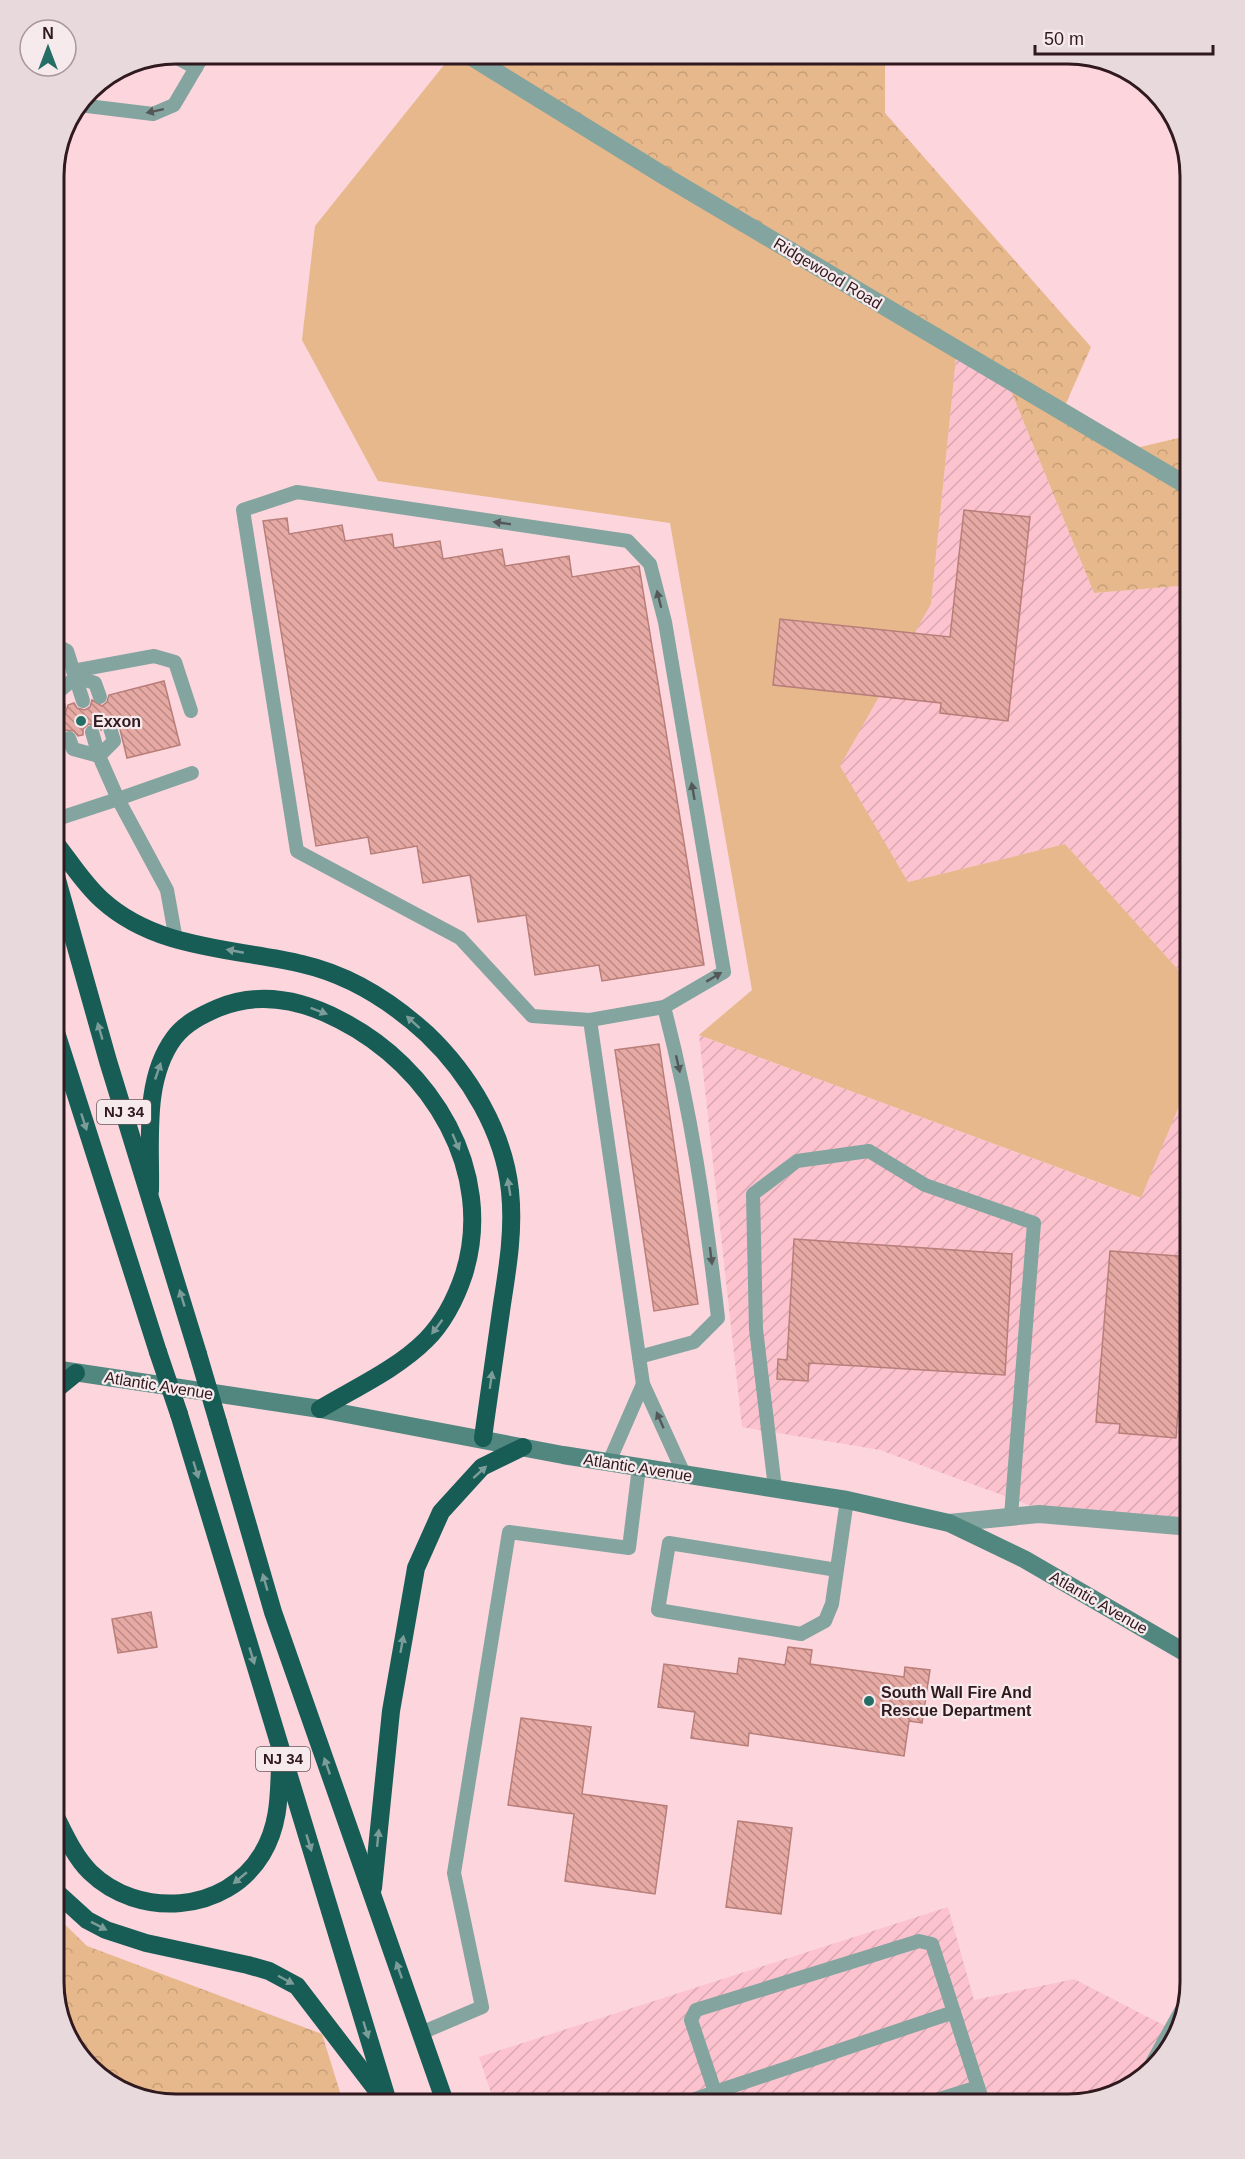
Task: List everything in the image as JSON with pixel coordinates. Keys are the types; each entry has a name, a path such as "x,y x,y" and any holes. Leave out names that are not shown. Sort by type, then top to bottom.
{"highway":[{"path":"65,856 81,878 102,900 146,930 176,940 301,964 345,978 380,997 408,1017 451,1060 479,1100 504,1158 510,1189 512,1220 483,1438"},
{"name":"NJ 34","path":"65,907 108,1061 150,1191 273,1612 442,2094"},
{"path":"150,1191 153,1087 162,1059 174,1037 189,1023 233,1002 270,998 303,1004 330,1015 384,1047 423,1086 448,1125 467,1172 473,1210 471,1242 462,1278 451,1305 426,1339 410,1354 320,1409"},
{"name":"NJ 34","path":"65,1059 179,1414 386,2094"},
{"path":"64,1383 76,1373"},
{"path":"373,1896 391,1711 416,1568 441,1512 482,1467 523,1447"},
{"path":"64,1831 80,1860 104,1884 126,1896 150,1903 171,1905 201,1900 228,1887 246,1874 262,1854 279,1814 280,1748"},
{"path":"64,1899 87,1920 106,1930 146,1943 269,1971 297,1986 380,2094"}],"main road":[{"name":"Atlantic Avenue","path":"64,1371 320,1409 609,1462 847,1500 949,1523 1024,1559 1180,1650"}],"street":[{"name":"Ridgewood Road","path":"484,64 676,183 1180,481"},
{"path":"949,1523 1039,1514 1180,1526"}],"lane":[{"path":"189,64 196,68"},
{"path":"89,106 153,114 174,105 198,64"},
{"path":"297,492 628,541 650,564 667,634 724,972 664,1007 590,1020 532,1016 460,938 297,851 243,510 297,492"},
{"path":"65,650 83,701"},
{"path":"65,684 74,674 154,656 175,662 191,711"},
{"path":"74,674 95,683 100,697"},
{"path":"99,756 114,741 110,728"},
{"path":"92,732 99,756 118,799 167,890 176,940"},
{"path":"69,738 73,749 99,756"},
{"path":"65,817 192,773"},
{"path":"639,1357 694,1342 718,1318 705,1207 679,1063 664,1007"},
{"path":"590,1020 643,1384 684,1474"},
{"path":"775,1488 756,1329 753,1194 797,1161 869,1151 925,1185 1034,1223 1011,1516"},
{"path":"609,1462 643,1384"},
{"path":"421,2033 482,2007 454,1873 509,1532 629,1548 639,1467"},
{"path":"837,1570 669,1543 658,1610 801,1634 825,1620 832,1604 837,1570 847,1500"},
{"path":"715,2094 691,2020 696,2010 919,1941 932,1944 981,2094"},
{"path":"731,2094 954,2012"},
{"path":"954,2094 978,2086"}],"shaded area":[{"path":"956,358 1011,391 1094,593 1180,586 1180,972 1065,844 908,882 839,766 931,604"},
{"path":"699,1035 1140,1198 1180,1103 1180,1528 1059,1516 880,1450 742,1427"},
{"path":"948,1907 974,2000 1074,1979 1171,2029 1153,2056 1131,2076 1105,2089 1083,2094 491,2094 479,2057"}],"green space":[{"path":"445,64 468,64 956,358 931,604 840,766 908,882 1065,844 1180,972 1180,1104 1141,1198 699,1035 752,990 670,523 378,481 302,340 315,226"},
{"path":"468,64 885,65 885,113 1091,347 1059,419 1115,453 1180,438 1180,586 1094,593 1011,391"},
{"path":"64,1924 87,1946 322,2034 341,2094 169,2094 140,2089 114,2076 103,2067 83,2045 73,2026 65,1997"}],"building":[{"path":"964,510 1030,517 1008,721 940,713 941,703 773,685 780,619 950,637"},
{"path":"287,518 289,534 342,525 345,541 392,534 394,548 440,541 443,559 502,549 505,566 569,556 572,577 639,566 704,965 602,981 599,965 535,975 526,915 478,922 470,875 423,883 417,846 371,854 368,837 316,846 263,521"},
{"path":"164,681 180,745 127,758 119,725 111,719 104,722 101,730 98,725 89,724 83,729 83,735 78,736 74,731 65,731 65,714 68,705 74,703 77,708 85,710 90,707 92,700 102,706 107,702 109,695"},
{"path":"659,1044 698,1304 654,1311 615,1050"},
{"path":"794,1239 1012,1254 1005,1375 809,1363 808,1381 777,1379 778,1359 787,1360"},
{"path":"1110,1251 1180,1256 1180,1412 1178,1412 1176,1438 1119,1433 1120,1424 1096,1422"},
{"path":"151,1612 157,1647 118,1653 112,1619"},
{"path":"788,1647 812,1650 810,1664 904,1677 905,1667 930,1670 922,1723 909,1721 904,1756 749,1733 748,1746 691,1738 695,1712 658,1707 664,1664 737,1674 739,1658 785,1665"},
{"path":"521,1718 591,1727 582,1794 667,1806 655,1894 565,1881 574,1814 508,1805"},
{"path":"738,1821 792,1828 781,1914 726,1907"}],"place":[{"name":"Exxon","path":"81,721"},
{"name":"South Wall Fire And Rescue Department","path":"869,1701"}]}
